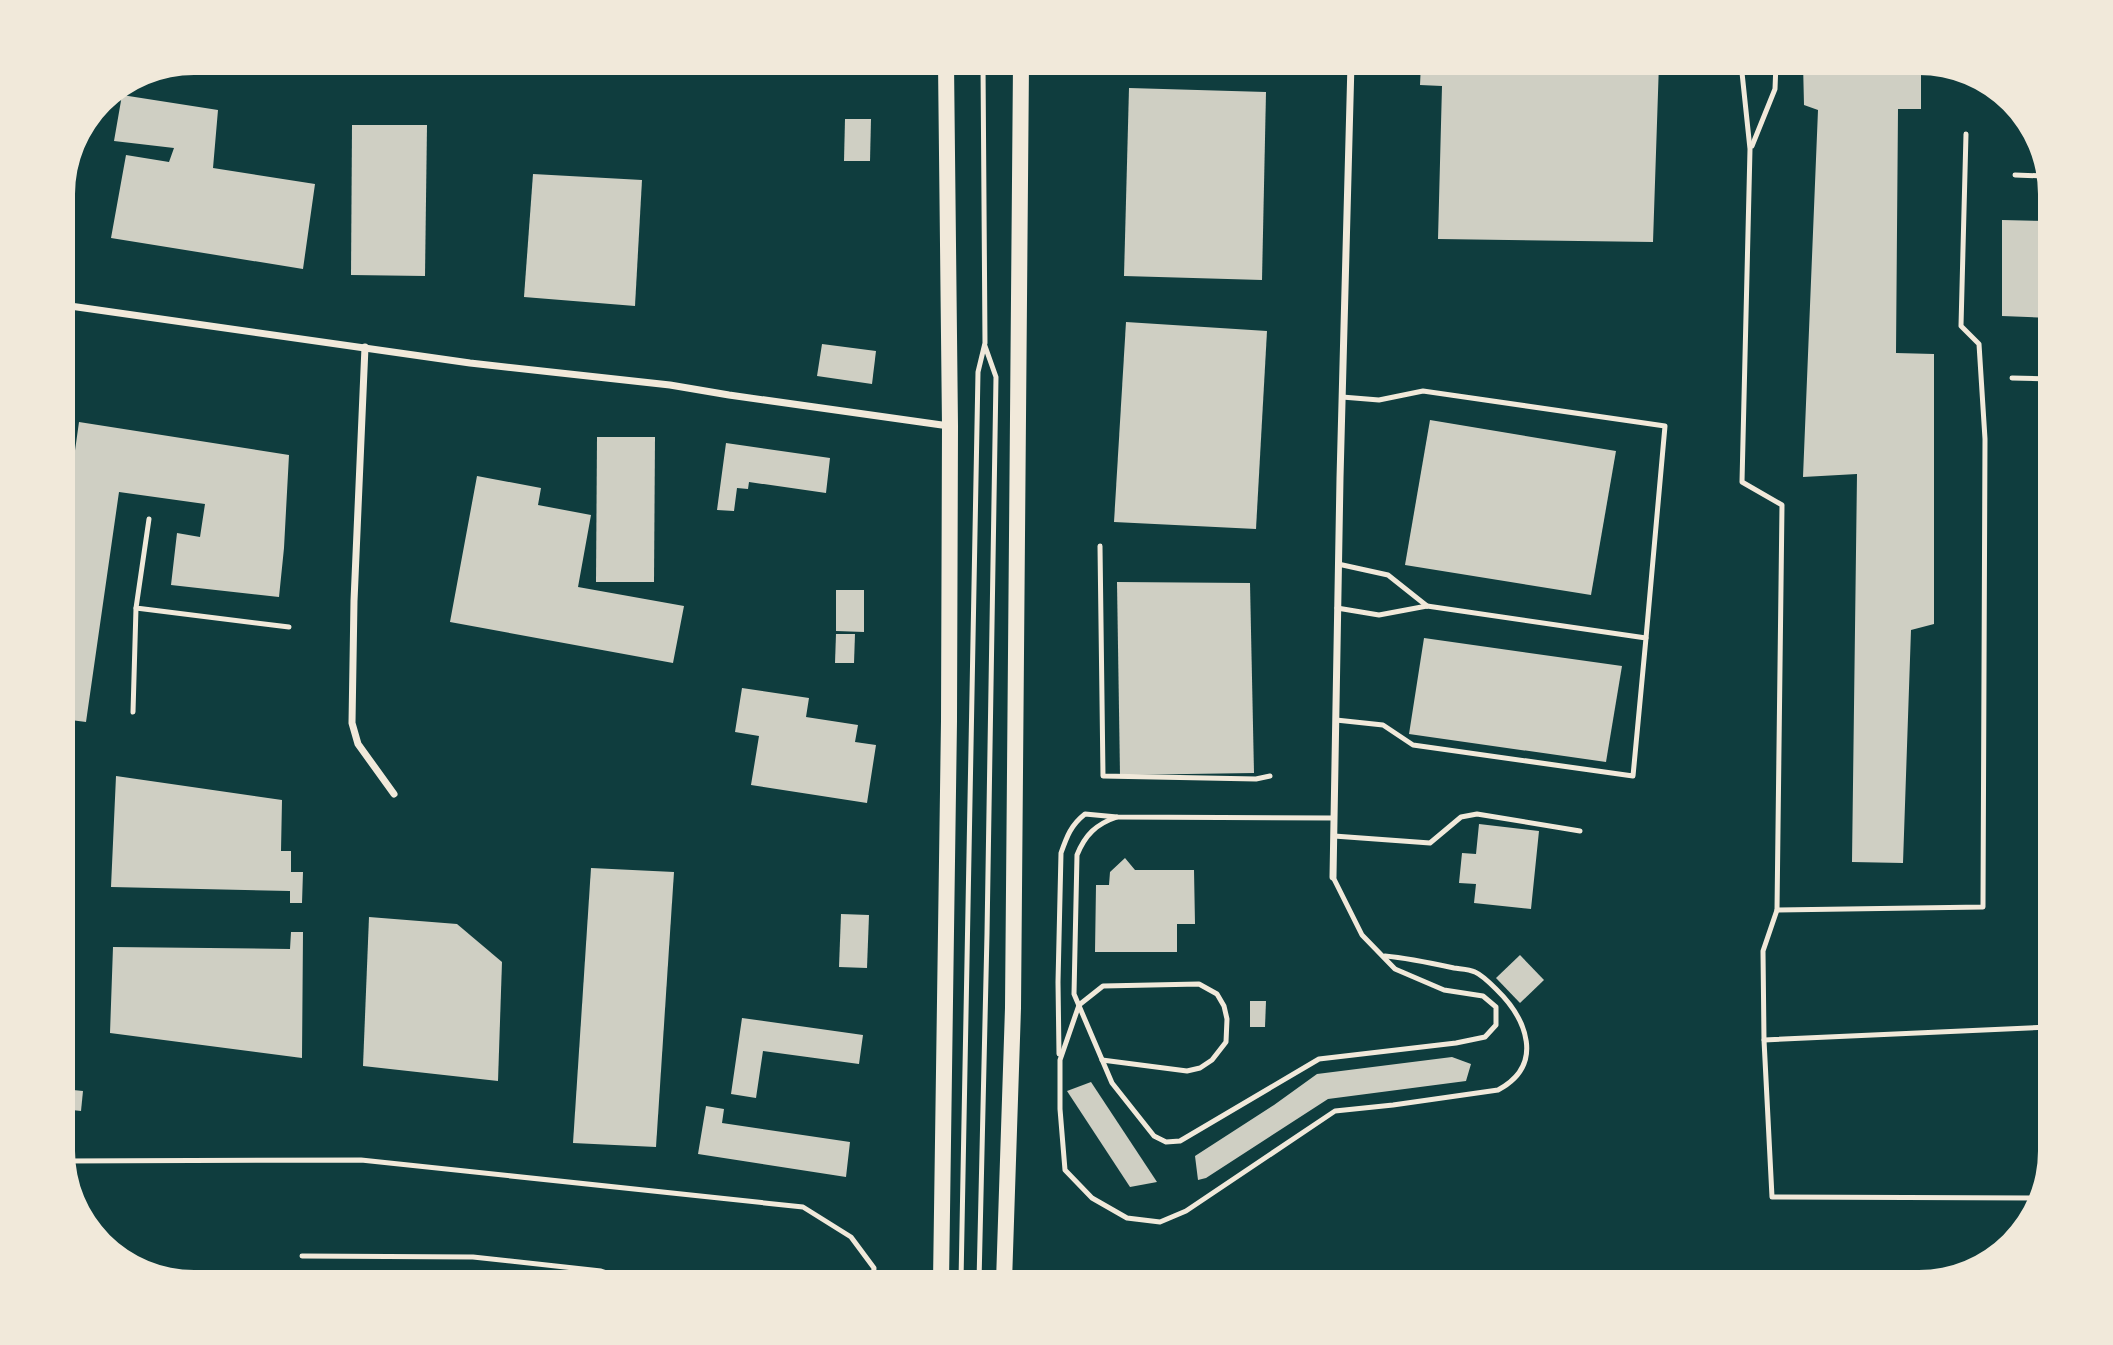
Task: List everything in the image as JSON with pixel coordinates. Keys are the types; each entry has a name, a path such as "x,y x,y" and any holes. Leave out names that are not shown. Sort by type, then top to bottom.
{"main road":[{"path":"941,1270 949,721 950,426 946,75"},
{"path":"1004,1270 1013,1008 1021,75"}],"street":[{"path":"1334,877 1338,564 1351,75"},
{"path":"76,307 470,363 670,385 729,396 950,426"},
{"path":"365,347 354,601 352,723 358,744 394,794"}],"lane":[{"path":"961,1270 978,372 985,343 983,75"},
{"path":"1742,75 1751,149 1742,482 1782,505 1777,910 1763,951 1764,1041 1772,1197 2028,1198"},
{"path":"1751,149 1775,89 1776,75"},
{"path":"1777,910 1983,907 1985,439 1979,344 1961,326 1966,134"},
{"path":"2015,175 2036,176"},
{"path":"979,1270 996,377 985,343"},
{"path":"2012,378 2038,379"},
{"path":"1336,720 1383,725 1413,745 1633,776 1665,426 1423,391 1379,400 1342,397"},
{"path":"133,712 136,608 149,519"},
{"path":"1100,546 1103,776 1256,779 1270,776"},
{"path":"1338,564 1388,575 1427,606"},
{"path":"1338,608 1378,615 1427,606 1646,638"},
{"path":"136,608 289,627"},
{"path":"1335,818 1117,817 1085,814 1071,828 1061,853 1058,982 1060,1109 1065,1170 1092,1198 1127,1218 1160,1222 1186,1211 1335,1111 1498,1090 1512,1082 1524,1067 1527,1051 1524,1031 1511,1004 1475,972 1385,956"},
{"path":"1334,836 1430,843 1461,817 1477,814 1580,831"},
{"path":"1117,817 1103,822 1091,831 1077,855 1074,994 1112,1083 1154,1136 1166,1142 1180,1141 1319,1059 1456,1043 1485,1037 1496,1025 1496,1007 1483,996 1444,990 1395,969 1362,935 1334,877"},
{"path":"1060,1060 1079,1005 1103,986 1199,984 1217,994 1224,1006 1227,1020 1226,1042 1219,1054 1200,1068 1187,1071 1102,1059"},
{"path":"1764,1041 2038,1028"},
{"path":"76,1161 361,1160 803,1207 851,1237 874,1270"},
{"path":"302,1256 473,1258 591,1270"}],"building":[{"path":"1420,75 1659,75 1653,242 1438,239 1442,86 1420,85"},
{"path":"1803,75 1921,75 1921,109 1898,109 1896,353 1934,354 1934,624 1911,630 1903,863 1852,862 1857,474 1803,477 1818,110 1804,105"},
{"path":"1129,88 1266,92 1262,280 1124,276"},
{"path":"128,96 218,110 213,168 315,184 303,269 111,238 126,155 169,162 174,148 114,141 121,101"},
{"path":"845,119 871,119 870,161 844,161"},
{"path":"352,125 427,125 425,276 351,275"},
{"path":"533,174 642,180 635,306 524,297"},
{"path":"2002,220 2038,221 2038,318 2002,316"},
{"path":"1126,322 1267,331 1256,529 1114,522"},
{"path":"822,344 876,351 872,384 817,376"},
{"path":"1430,420 1616,451 1591,595 1405,565"},
{"path":"79,422 289,455 279,597 171,585 177,533 200,537 205,504 119,492 86,722 76,721 76,443"},
{"path":"597,437 655,437 654,582 596,582"},
{"path":"726,443 830,458 826,493 749,482 748,489 737,488 734,511 717,510"},
{"path":"477,476 541,488 538,505 591,515 578,587 684,606 673,663 450,622"},
{"path":"1117,582 1250,583 1254,773 1120,775"},
{"path":"836,590 864,590 864,632 836,631"},
{"path":"836,634 855,634 854,663 835,663"},
{"path":"1424,638 1622,666 1606,762 1409,734"},
{"path":"742,688 809,698 806,717 858,725 855,742 876,745 867,803 751,785 759,736 735,732"},
{"path":"116,776 282,800 281,851 291,851 291,872 303,872 302,903 290,903 290,891 111,887"},
{"path":"1479,824 1539,831 1531,909 1474,903 1476,884 1459,883 1462,853 1476,854"},
{"path":"1125,858 1135,870 1194,870 1195,924 1177,924 1177,952 1095,952 1096,885 1109,885 1110,872"},
{"path":"591,868 674,872 656,1147 573,1143"},
{"path":"841,914 869,915 867,968 839,967"},
{"path":"369,917 457,924 502,962 498,1081 363,1066"},
{"path":"291,932 303,932 302,1058 110,1033 113,947 290,949"},
{"path":"1520,955 1544,980 1520,1003 1496,978"},
{"path":"1250,1001 1266,1001 1265,1027 1250,1027"},
{"path":"742,1018 863,1035 859,1064 763,1051 756,1098 731,1094"},
{"path":"1452,1057 1471,1064 1466,1081 1328,1099 1206,1178 1198,1180 1195,1156 1317,1074"},
{"path":"1091,1082 1157,1182 1130,1187 1067,1091"},
{"path":"76,1090 83,1091 81,1111 76,1110"},
{"path":"706,1106 724,1109 722,1123 850,1142 846,1177 698,1154"}]}
